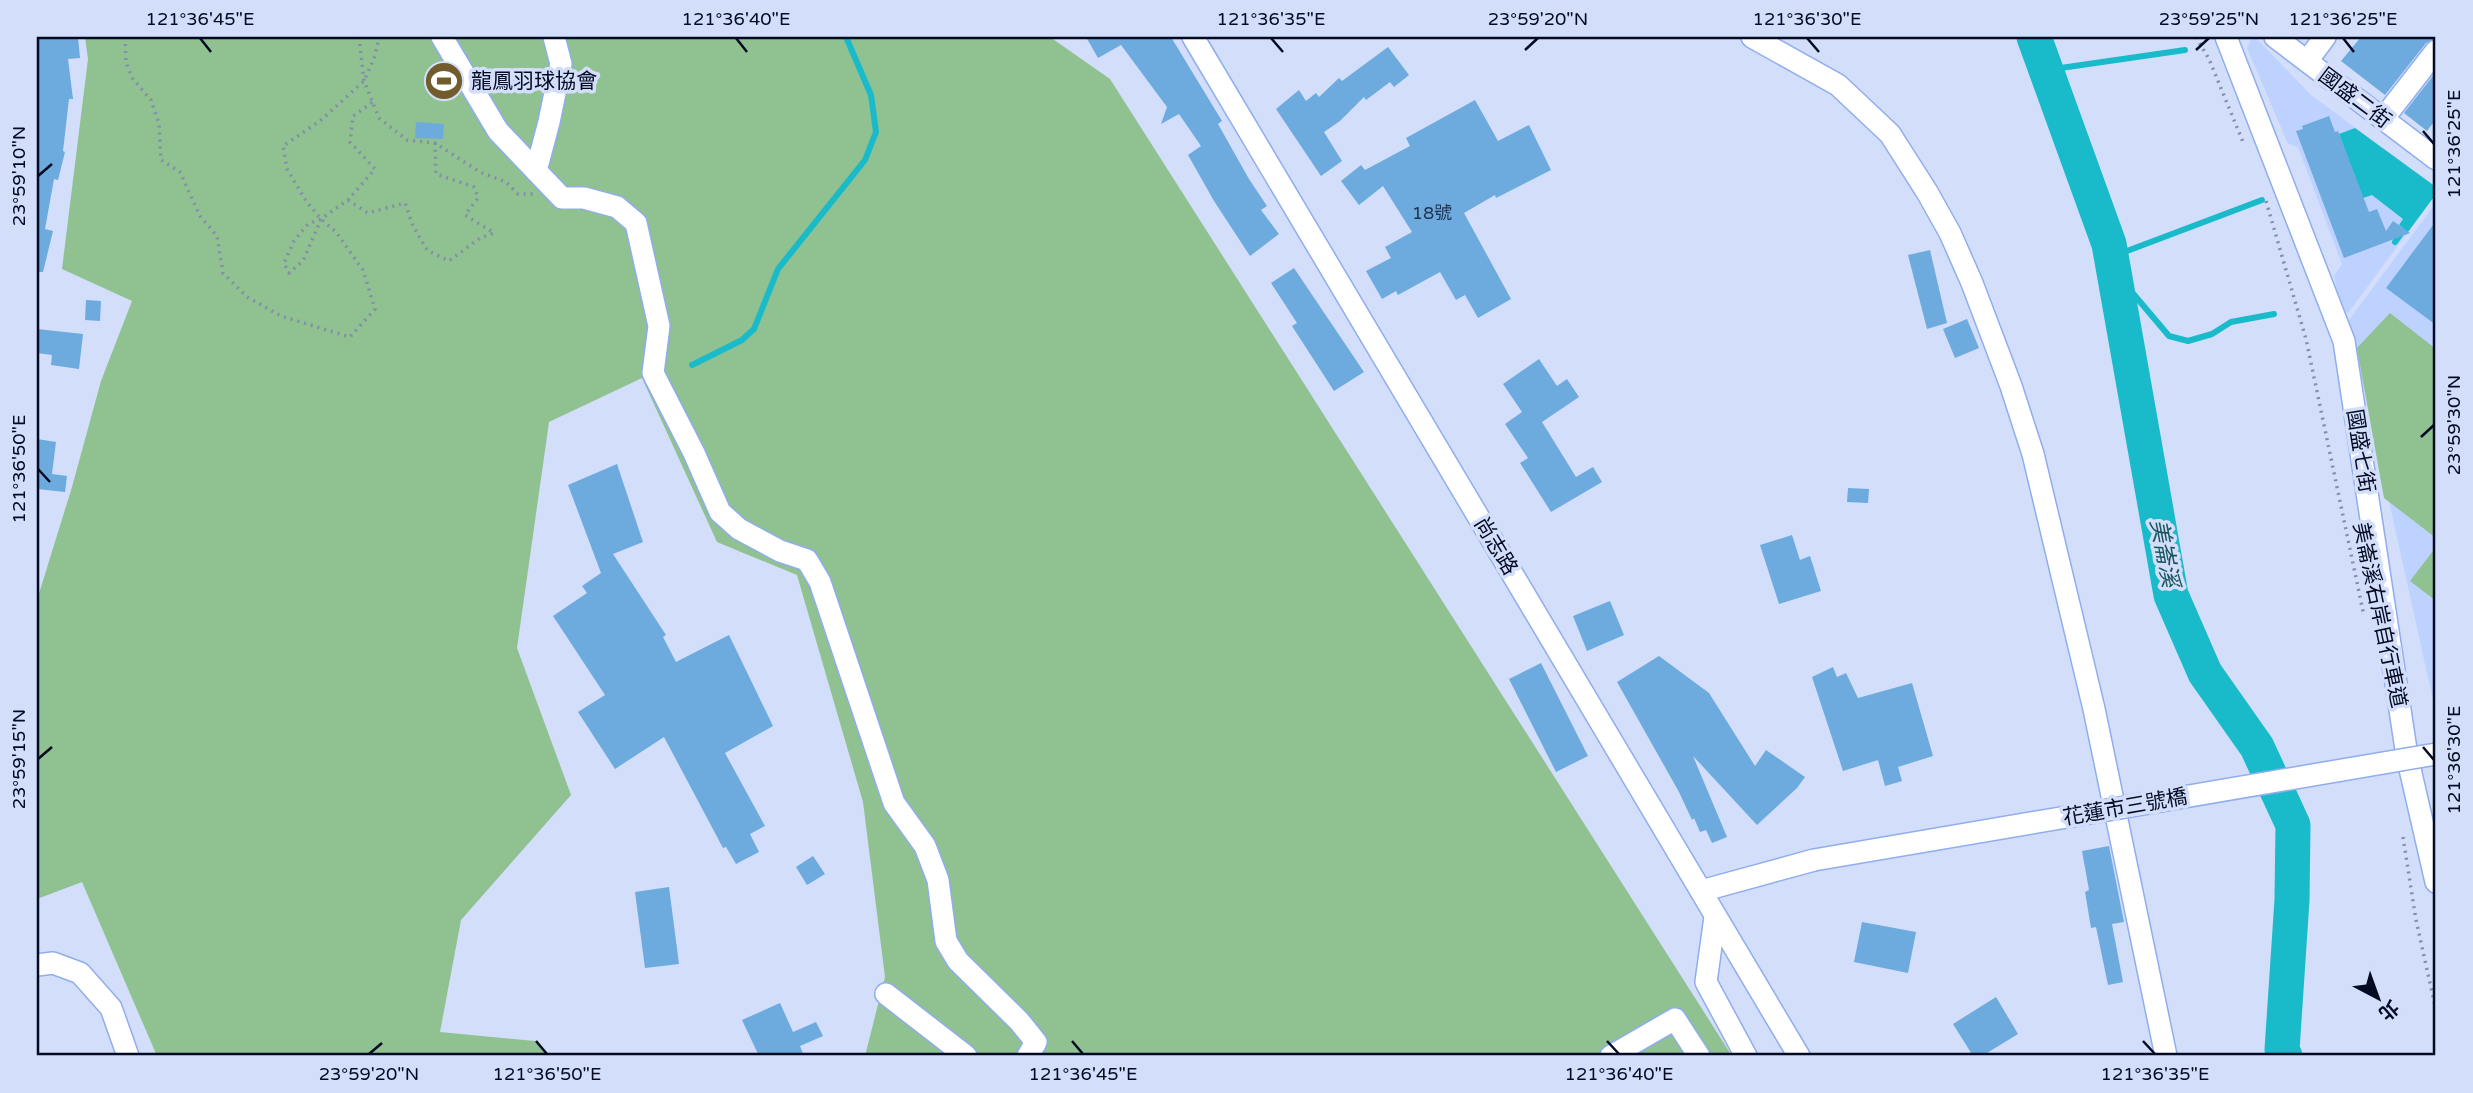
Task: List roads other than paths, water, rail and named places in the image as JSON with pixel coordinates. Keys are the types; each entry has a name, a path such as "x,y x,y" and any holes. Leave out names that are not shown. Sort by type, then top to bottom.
{"street":[{"path":"442,37 498,131 562,198 584,198 617,207 636,223 659,326 653,373 694,453 720,512 738,530 780,551 807,560 820,582 894,803 925,846 938,880 946,941 958,961 1019,1021 1037,1052"},
{"path":"536,171 550,122 561,64 554,37"},
{"name":"尚志路","path":"1193,37 1799,1056"},
{"path":"1752,37 1838,85 1890,134 1939,213 1972,283 2011,386 2033,454 2094,709 2166,1056"},
{"name":"國盛七街","path":"2226,37 2344,341 2407,756 2436,882"},
{"name":"國盛二街","path":"2275,37 2436,159"},
{"path":"2307,61 2325,37"},
{"path":"2383,119 2436,51"},
{"name":"花蓮市三號橋","path":"1701,891 1814,860 2436,754"},
{"path":"1715,917 1706,982 1746,1056"},
{"path":"37,965 53,963 80,973 110,1008 128,1056"},
{"path":"886,994 965,1056"},
{"path":"1611,1056 1675,1019 1699,1056"}],"waterway":[{"path":"692,365 742,340 754,329 778,269 865,160 876,132 871,95 846,37"},
{"name":"美崙溪","path":"2034,37 2109,244 2171,595 2205,673 2257,747 2293,825 2292,900 2282,1050 2285,1056"},
{"path":"2047,70 2185,50"},
{"path":"2111,257 2262,200"},
{"path":"2395,242 2402,232"},
{"path":"2114,271 2169,336 2188,341 2212,334 2231,322 2274,314"}],"place":[{"name":"龍鳳羽球協會","path":"444,81"}]}
